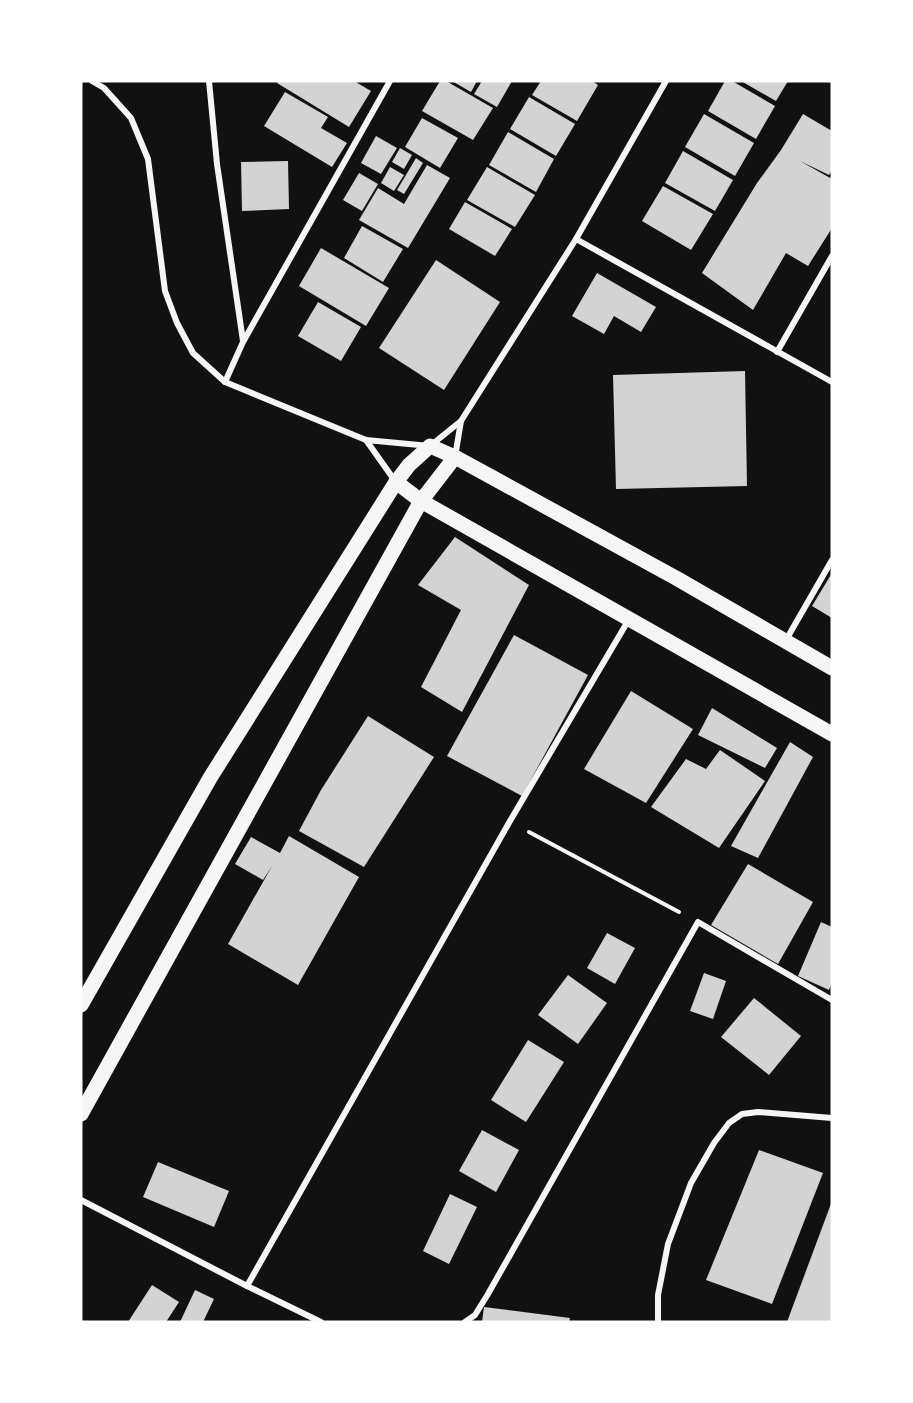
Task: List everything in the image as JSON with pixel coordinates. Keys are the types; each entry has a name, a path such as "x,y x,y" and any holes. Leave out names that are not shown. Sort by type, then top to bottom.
{"main road":[{"path":"81,1005 210,778 396,482 409,465 430,446 455,457 676,578 832,668"},
{"path":"81,1114 421,501 455,457"},
{"path":"396,482 421,501 832,734"}],"street":[{"path":"92,81 104,88 131,118 148,159 165,291 177,323 193,353 225,382 366,440 430,446 461,421 576,239 666,81"},
{"path":"209,81 243,342"},
{"path":"225,382 243,342 390,81"},
{"path":"576,239 832,382"},
{"path":"777,352 832,256"},
{"path":"455,457 461,421"},
{"path":"366,440 396,482"},
{"path":"785,641 832,560"},
{"path":"247,1286 510,821 629,620"},
{"path":"465,1322 475,1316 488,1294 699,922 832,1000"},
{"path":"658,1322 658,1295 668,1244 691,1183 714,1143 729,1123 742,1114 758,1112 832,1118"},
{"path":"81,1200 321,1322"}],"path":[{"path":"510,821 699,922"}],"building":[{"path":"279,81 354,81 371,91 349,127 277,83"},
{"path":"440,81 446,81 493,108 473,140 422,111"},
{"path":"452,81 477,81 471,92"},
{"path":"482,81 512,81 497,107 474,94"},
{"path":"541,81 592,81 598,85 577,121 532,95"},
{"path":"725,81 732,81 775,106 756,139 708,111"},
{"path":"741,81 788,81 776,101"},
{"path":"285,92 328,117 321,128 347,143 332,167 264,126"},
{"path":"529,97 575,124 556,156 510,129"},
{"path":"704,114 754,143 735,176 685,147"},
{"path":"803,114 832,131 832,170 829,175 800,161 832,179 832,228 808,266 786,253 753,310 702,273 757,183"},
{"path":"422,118 458,138 440,168 405,147"},
{"path":"508,132 554,159 536,192 489,165"},
{"path":"376,136 397,148 381,174 361,163"},
{"path":"400,148 412,155 404,169 392,162"},
{"path":"683,151 733,180 715,211 665,183"},
{"path":"416,158 423,163 404,194 397,190"},
{"path":"288,161 289,209 242,211 241,162"},
{"path":"427,165 450,178 408,248 359,220 378,188 404,204"},
{"path":"390,167 404,175 394,191 381,183"},
{"path":"487,167 535,195 515,227 467,200"},
{"path":"359,173 378,184 362,211 343,200"},
{"path":"663,186 713,214 691,250 642,221"},
{"path":"465,202 512,229 495,256 449,229"},
{"path":"362,226 403,249 383,282 344,258"},
{"path":"321,248 389,288 366,326 299,286"},
{"path":"436,260 500,302 444,390 379,348"},
{"path":"597,273 656,307 641,332 614,316 604,334 572,316"},
{"path":"318,302 361,327 341,361 298,336"},
{"path":"745,371 747,486 616,489 613,375"},
{"path":"455,537 529,585 462,712 421,687 461,610 418,585"},
{"path":"832,573 832,618 812,606"},
{"path":"514,635 588,675 522,796 447,756"},
{"path":"631,691 693,729 646,803 584,769"},
{"path":"712,708 777,748 765,768 698,735"},
{"path":"368,716 434,757 364,867 299,831 321,790"},
{"path":"790,742 813,757 758,858 731,846"},
{"path":"720,750 765,781 719,848 651,807 686,759 706,769"},
{"path":"289,836 359,877 298,985 228,944 272,866 263,880 235,864 251,837 280,853"},
{"path":"748,864 813,902 778,964 711,925"},
{"path":"821,922 832,927 832,982 829,990 798,976"},
{"path":"607,933 635,948 615,984 587,968"},
{"path":"704,973 726,981 713,1019 690,1011"},
{"path":"568,975 607,1003 578,1044 538,1015"},
{"path":"754,998 801,1036 769,1075 721,1037"},
{"path":"528,1040 564,1062 526,1122 491,1100"},
{"path":"482,1130 519,1150 496,1192 459,1171"},
{"path":"759,1150 823,1173 772,1304 706,1280"},
{"path":"158,1162 229,1191 214,1227 143,1197"},
{"path":"450,1194 477,1207 449,1264 423,1251"},
{"path":"832,1201 832,1322 787,1322"},
{"path":"152,1285 179,1302 166,1322 128,1322"},
{"path":"195,1290 214,1299 203,1322 180,1322"},
{"path":"484,1307 570,1318 569,1322 482,1322"}]}
